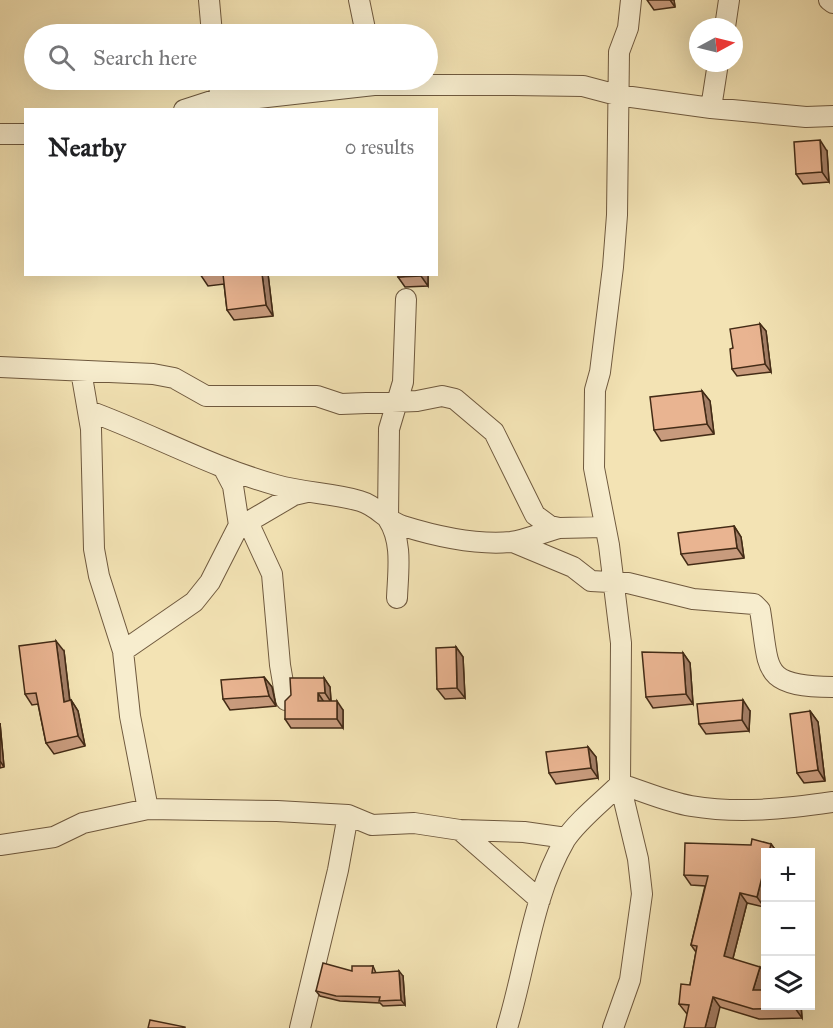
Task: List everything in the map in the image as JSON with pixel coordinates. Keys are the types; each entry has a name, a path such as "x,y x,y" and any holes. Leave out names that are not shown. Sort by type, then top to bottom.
{"street":[{"path":"209,0 211,24"},
{"path":"360,0 364,24"},
{"path":"613,1028 630,980 642,894 638,860 620,784 621,643 614,584 594,468 595,390 600,372 614,267 619,179 617,95 619,52 627,28 631,0"},
{"path":"726,18 729,0"},
{"path":"829,0 833,3"},
{"path":"711,108 717,72"},
{"path":"438,83 584,86 617,95 711,108 806,117 833,116"},
{"path":"187,108 218,90"},
{"path":"224,90 258,98 316,90"},
{"path":"0,134 24,134"},
{"path":"388,519 389,429 395,402 404,382 406,299"},
{"path":"0,367 131,371 174,378 206,396 317,396 341,404 395,402 442,396 455,399 494,432 505,450 521,491 535,515 550,526 559,528 604,527"},
{"path":"81,370 89,411 94,549 99,576 123,651 130,716 148,809"},
{"path":"89,411 140,429 192,456 275,485 308,492 330,493 375,506 396,531 397,598"},
{"path":"223,467 244,523 272,574 280,665 286,700"},
{"path":"123,651 194,602 210,582 244,523 294,495 308,492"},
{"path":"388,519 402,526 481,542 513,542 559,528"},
{"path":"513,542 573,567 591,581 628,583 693,599 754,604 760,610 765,660 774,674 788,682 833,687"},
{"path":"620,784 688,806 726,810 778,810 833,802"},
{"path":"507,1028 540,900 566,838 620,784"},
{"path":"0,845 54,837 83,823 148,809 276,811 348,815 372,825 414,823 460,830 524,832 566,838"},
{"path":"300,1028 338,870 348,815"},
{"path":"460,830 540,900"}],"building":[{"path":"820,140 822,172 796,174 794,142"},
{"path":"223,276 262,276 266,305 227,310"},
{"path":"760,324 765,364 732,369 730,349 733,348 730,329"},
{"path":"702,391 707,424 654,430 650,397"},
{"path":"734,526 737,548 681,554 678,533"},
{"path":"56,641 64,702 71,700 78,736 46,743 36,693 25,694 19,646"},
{"path":"456,647 457,688 437,689 436,648"},
{"path":"642,652 683,653 686,694 646,697"},
{"path":"264,677 269,696 223,699 221,680"},
{"path":"290,678 324,678 325,693 318,693 318,701 337,701 337,719 285,719 285,701 291,695"},
{"path":"743,700 742,720 699,724 697,704"},
{"path":"810,711 818,770 797,773 790,714"},
{"path":"588,747 591,768 549,773 546,752"},
{"path":"752,839 771,844 770,848 761,848 761,881 757,897 740,893 724,956 760,967 753,990 761,990 761,1009 753,1009 713,997 705,1028 684,1028 689,1005 679,1004 681,984 690,985 697,946 691,945 708,876 684,875 685,843 751,845"},
{"path":"323,963 352,971 352,966 373,966 372,973 399,971 401,1000 379,1001 380,997 336,996 316,991"},
{"path":"150,1020 185,1027 185,1028 148,1028"}]}
